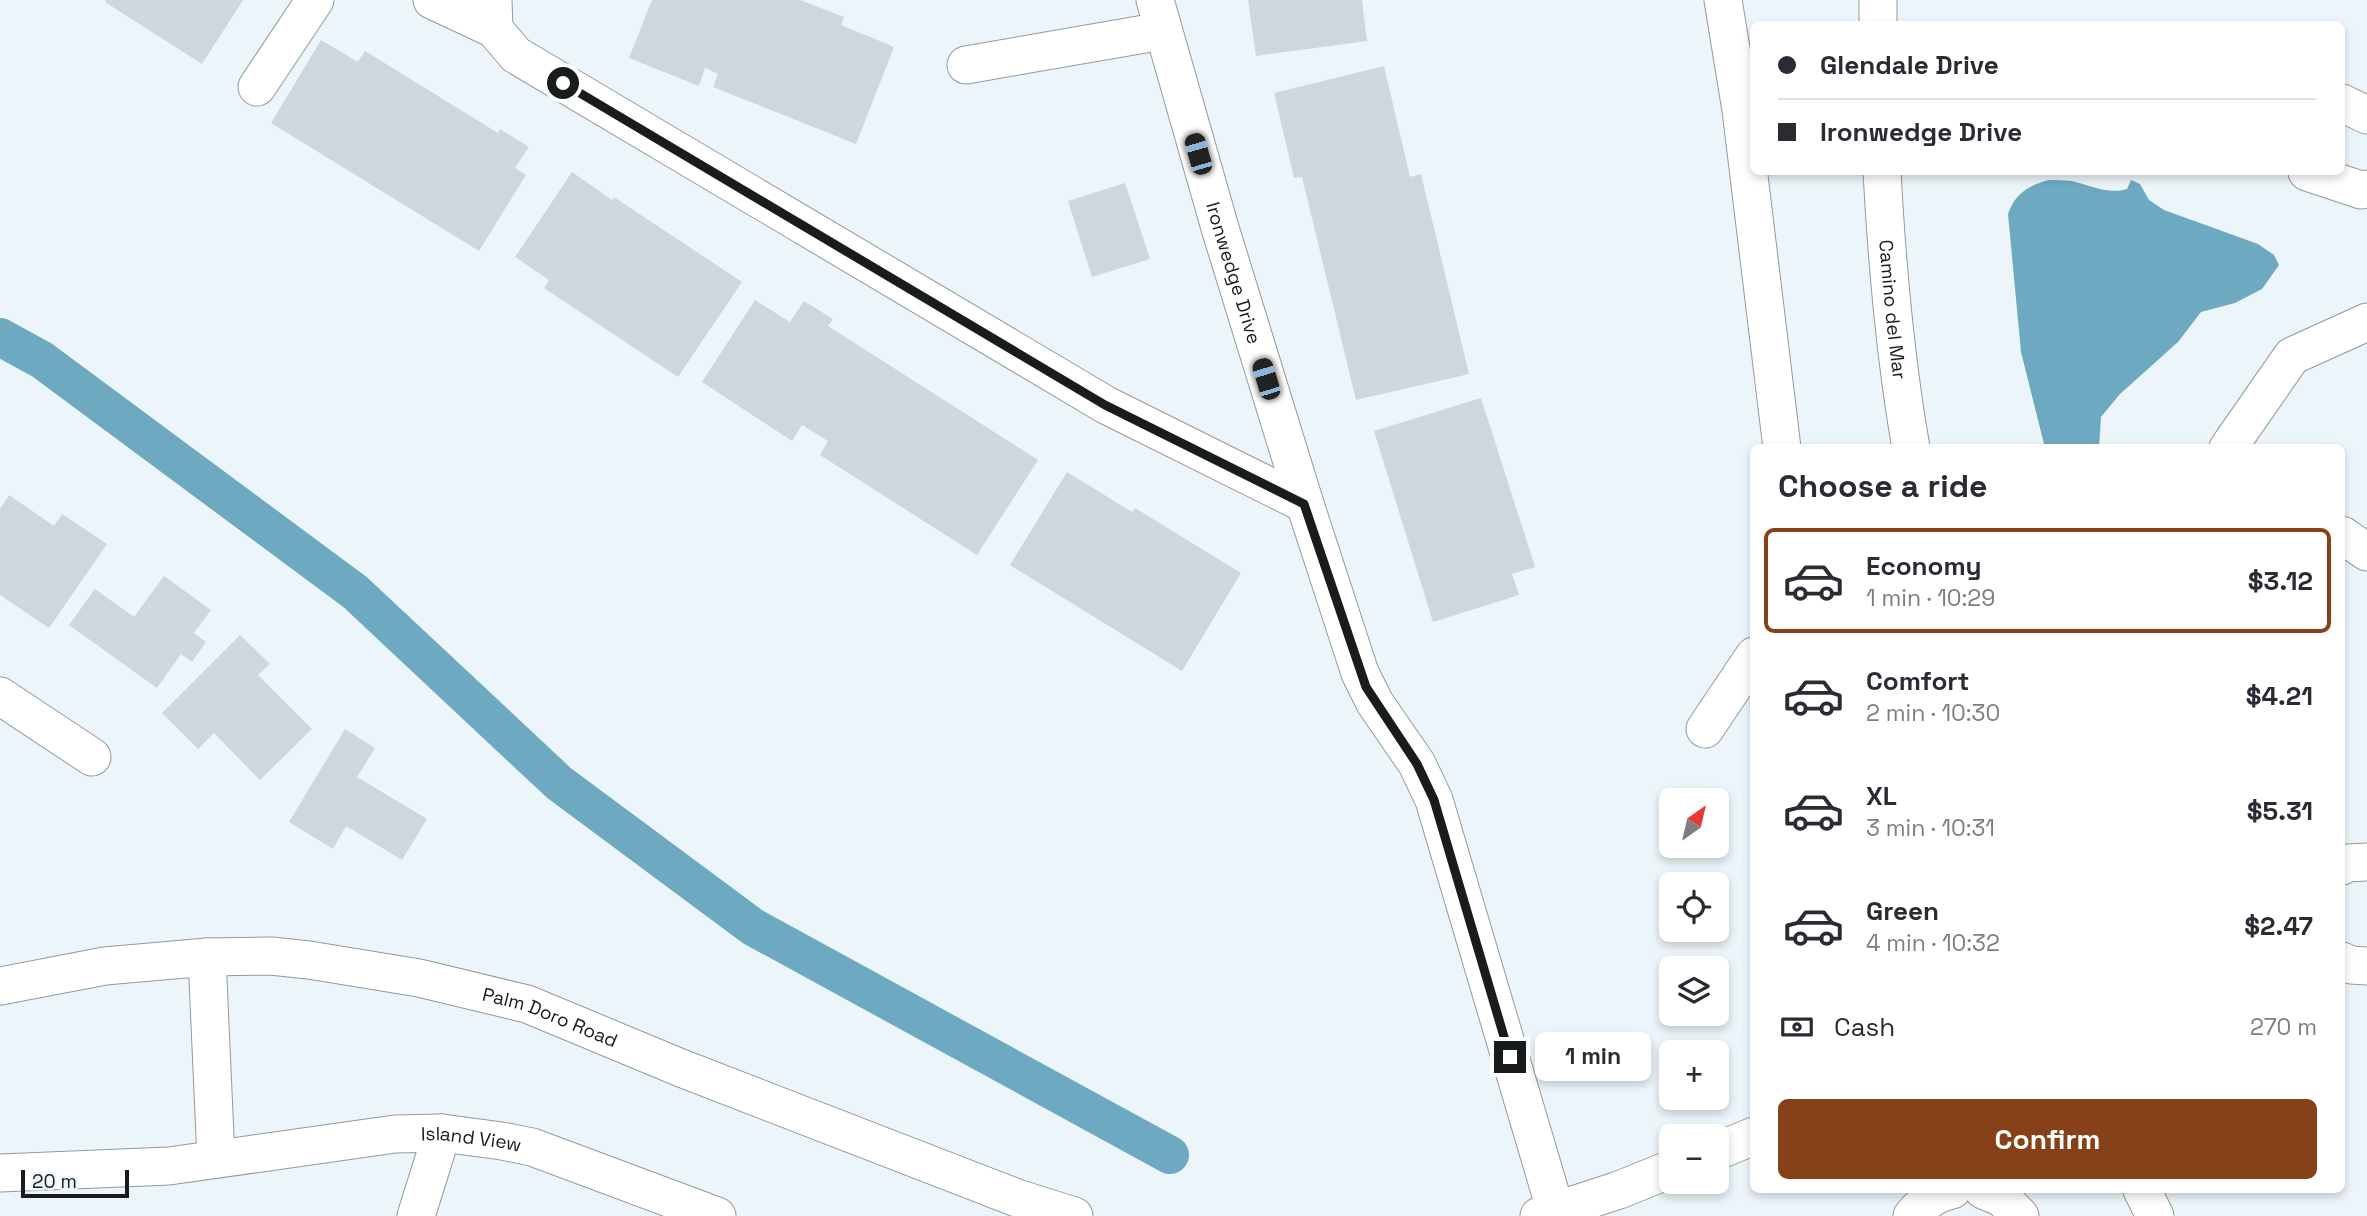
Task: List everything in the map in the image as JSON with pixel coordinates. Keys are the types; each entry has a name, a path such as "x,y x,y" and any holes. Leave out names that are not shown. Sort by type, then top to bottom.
{"street":[{"path":"257,87 315,0"},
{"path":"432,0 494,14 516,55 1105,405 1304,504"},
{"path":"1723,0 1744,76 1750,135"},
{"path":"1878,0 1878,21"},
{"path":"966,65 1158,16"},
{"name":"Ironwedge Drive","path":"1158,16 1304,504 1366,687 1417,764 1434,800 1548,1214"},
{"path":"2345,104 2367,115"},
{"path":"1754,175 1782,444"},
{"name":"Camino del Mar","path":"1882,175 1887,259 1910,444"},
{"path":"2316,175 2361,190 2367,189"},
{"path":"2231,444 2292,356 2367,322"},
{"path":"2345,537 2367,552"},
{"path":"1705,729 1750,662"},
{"path":"0,696 92,757"},
{"path":"2345,864 2367,862"},
{"name":"Palm Doro Road","path":"0,986 106,966 207,957 271,956 419,978 527,1004 707,1078 1017,1198 1074,1216"},
{"path":"207,957 216,1159"},
{"path":"2345,962 2367,966"},
{"path":"416,1216 442,1133"},
{"name":"Island View","path":"0,1173 169,1166 303,1149 364,1137 442,1133 502,1140 533,1147 717,1216"},
{"path":"1729,1146 1750,1138"},
{"path":"1548,1214 1619,1191 1659,1174"},
{"path":"1912,1216 1924,1202 1940,1193"},
{"path":"1990,1193 2002,1198 2020,1216"},
{"path":"2144,1193 2155,1216"}],"water":[{"path":"2049,180 2071,181 2099,189 2120,191 2127,189 2131,180 2140,184 2149,200 2164,210 2258,244 2274,255 2279,265 2262,289 2235,303 2201,312 2178,342 2120,394 2101,417 2099,444 2044,444 2021,352 2008,214 2024,191"}],"building":[{"path":"243,0 202,64 105,2"},
{"path":"652,0 800,0 844,17 841,25 894,47 856,144 713,87 718,74 705,68 699,86 629,58"},
{"path":"1248,0 1362,0 1367,41 1256,56"},
{"path":"321,40 358,62 365,51 498,133 500,129 529,147 515,168 526,175 479,251 271,123"},
{"path":"1384,66 1410,177 1421,174 1469,374 1356,400 1302,177 1294,178 1274,93"},
{"path":"572,172 742,282 678,377 544,288 549,280 515,257"},
{"path":"1125,183 1150,259 1092,277 1068,201"},
{"path":"755,300 790,322 804,301 833,319 828,326 1038,460 977,555 820,455 828,441 802,425 792,441 702,382"},
{"path":"1481,398 1535,567 1512,574 1519,595 1433,622 1374,431"},
{"path":"1067,472 1132,512 1135,508 1241,573 1182,671 1010,565"},
{"path":"9,495 54,526 62,514 107,544 49,628 0,595 0,509"},
{"path":"164,576 211,610 194,633 206,642 192,662 181,654 157,688 69,625 95,589 134,617"},
{"path":"240,635 270,664 258,675 312,729 260,780 214,733 198,749 162,713"},
{"path":"345,729 375,748 357,777 427,819 402,860 346,826 333,849 289,822"}],"waterway":[{"path":"0,337 42,360 355,592 559,783 753,927 1170,1155"}],"route":[{"path":"563,83 1105,405 1304,504 1366,687 1417,764 1434,800 1510,1057"}]}
